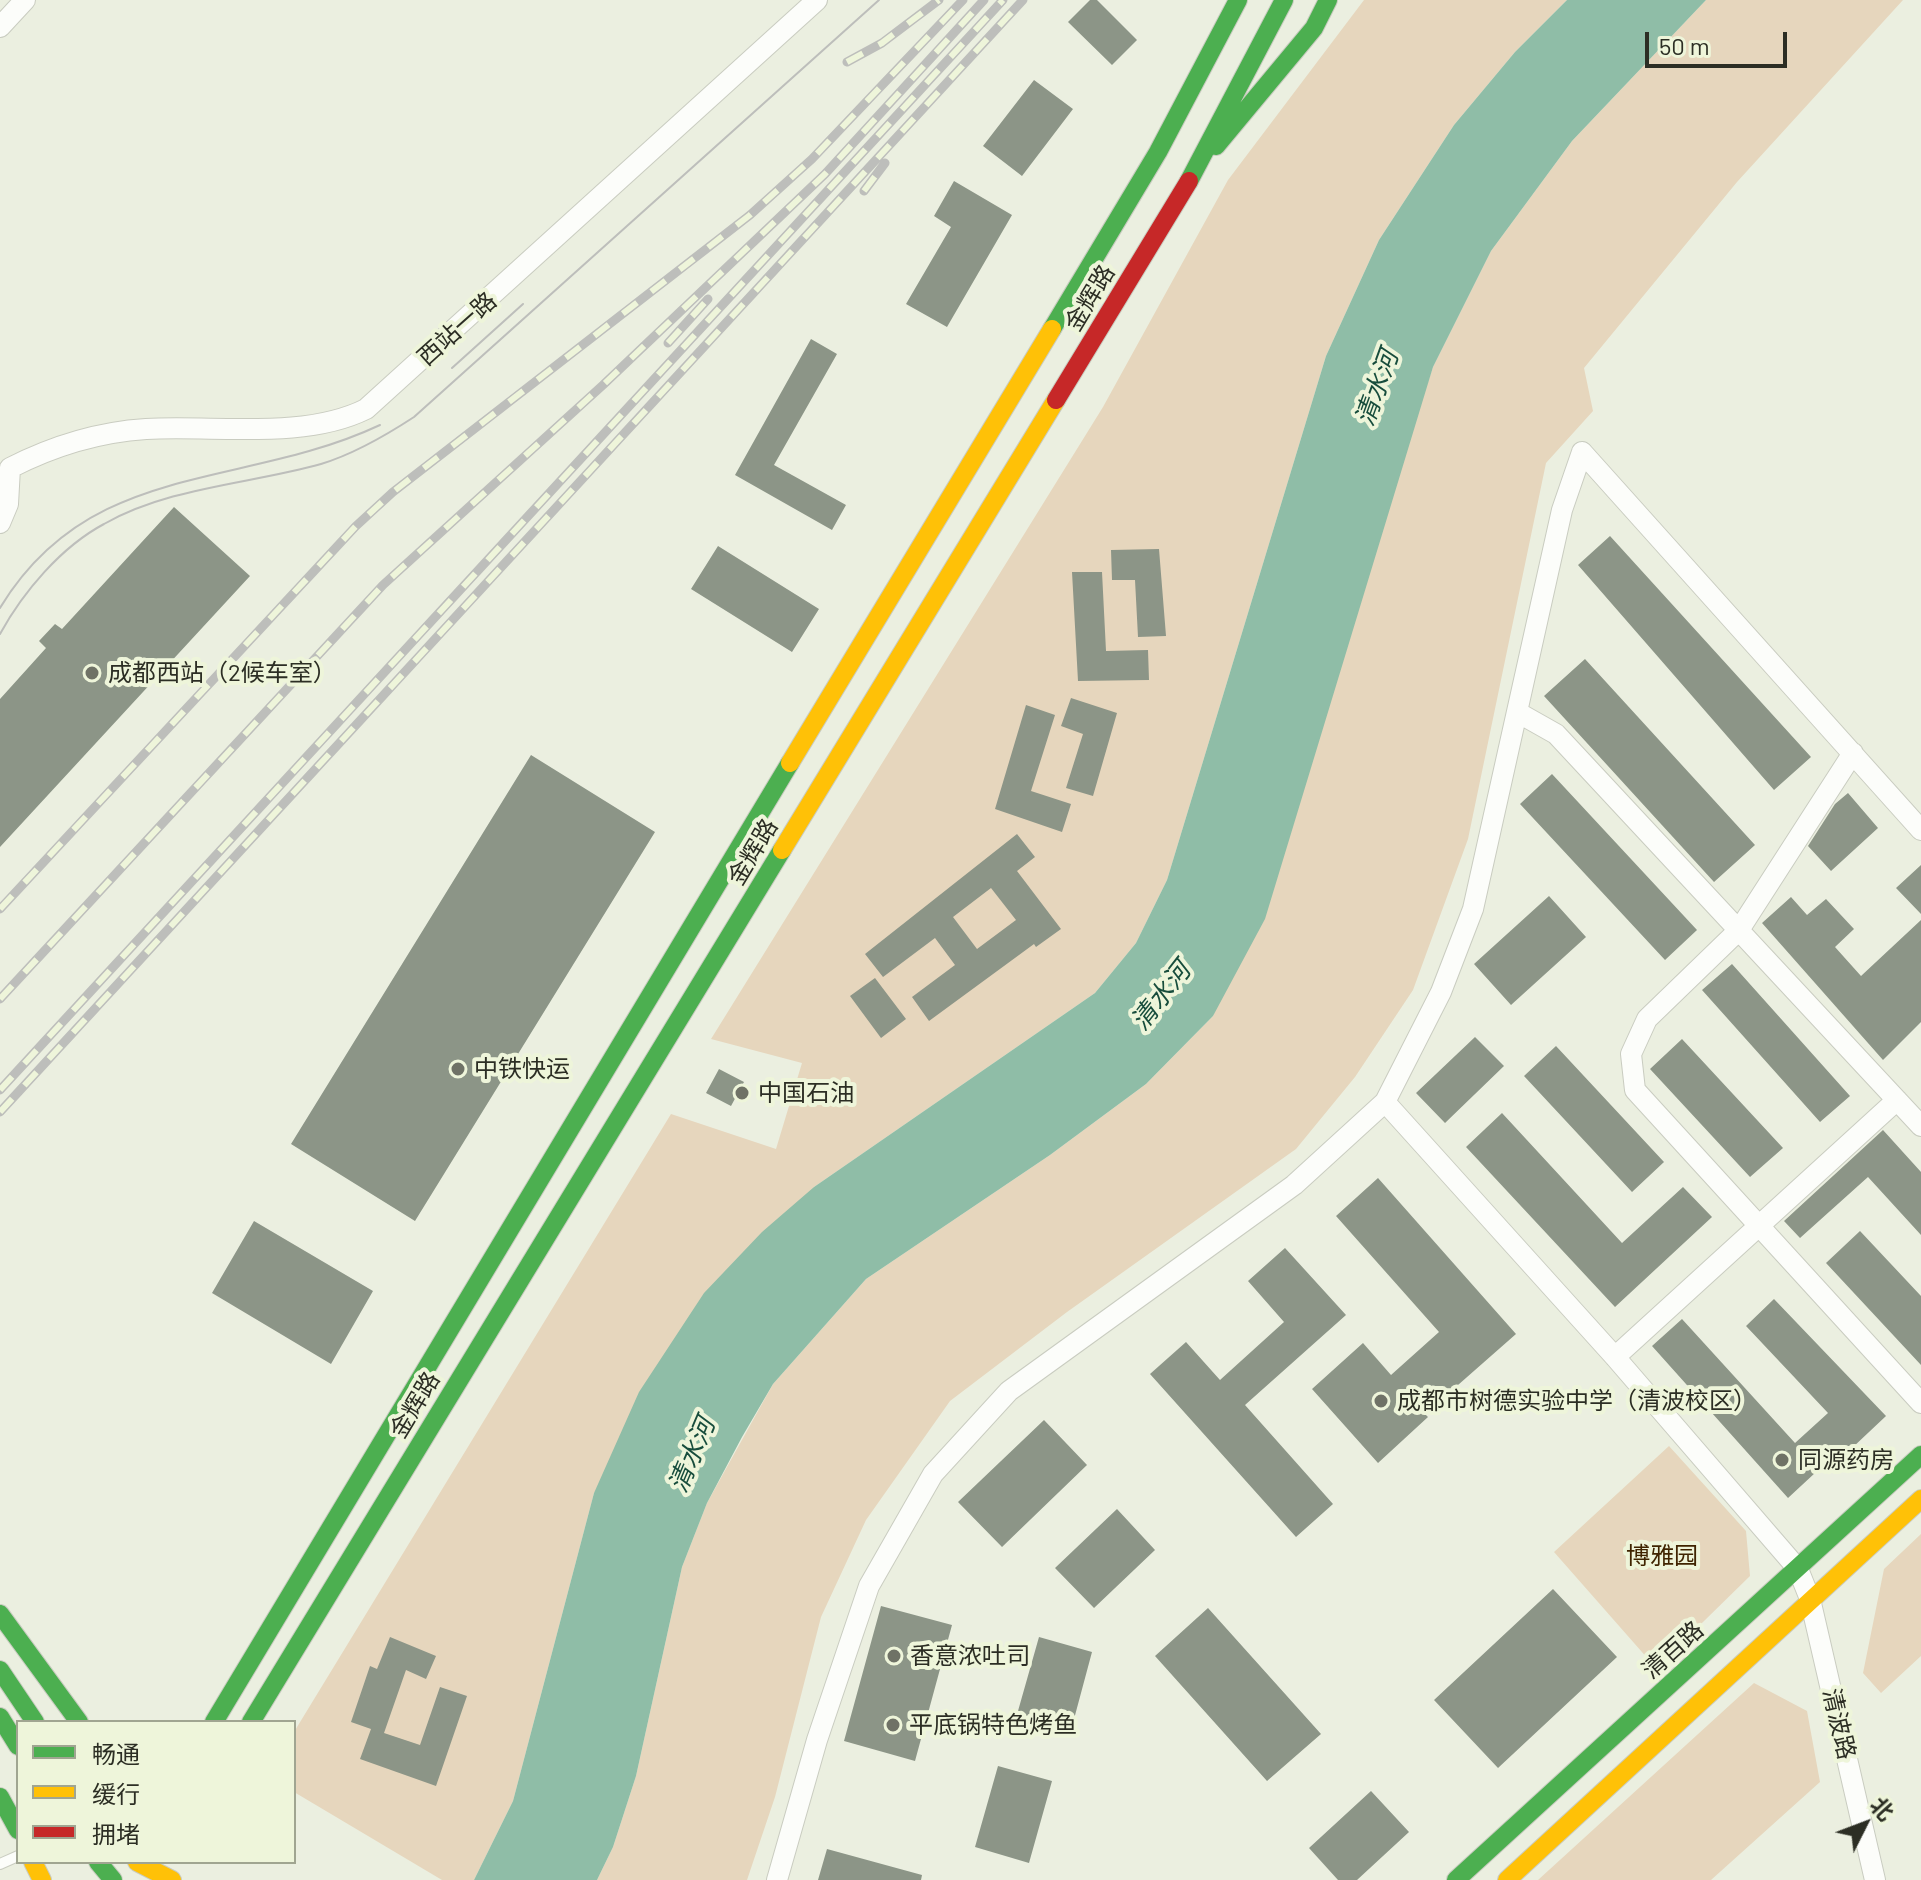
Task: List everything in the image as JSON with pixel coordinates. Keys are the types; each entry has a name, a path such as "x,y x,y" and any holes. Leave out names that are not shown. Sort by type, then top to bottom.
{"main road":[{"name":"金辉路","path":"215,1720 1158,152 1238,0"},
{"name":"金辉路","path":"252,1720 1195,171 1284,0"},
{"path":"1195,171 1314,28 1328,0"},
{"name":"清百路","path":"1456,1880 1921,1455"},
{"path":"1507,1880 1921,1499"},
{"path":"0,1614 78,1720"},
{"path":"0,1670 34,1720"},
{"path":"0,1717 16,1743"},
{"path":"0,1776 16,1789"},
{"path":"0,1797 16,1826"},
{"path":"100,1864 113,1880"},
{"path":"139,1868 174,1880"}],"street":[{"path":"0,27 25,0"},
{"name":"西站一路","path":"5,464 82,440 143,429 318,425 346,419 366,409 817,0"},
{"path":"777,1880 817,1740 869,1586 933,1474 1009,1391 1294,1185 1385,1102 1441,992 1473,909 1562,510 1582,452 1921,830"},
{"path":"0,523 8,504 5,464"},
{"path":"1517,712 1556,734 1921,1126"},
{"path":"1853,753 1739,930 1647,1019 1631,1054 1635,1090 1921,1403"},
{"path":"1615,1357 1897,1100"},
{"name":"清波路","path":"1385,1102 1615,1357 1798,1569 1810,1599 1875,1880"}],"green space":[{"path":"1364,0 1567,0 1515,52 1454,125 1379,240 1326,356 1167,880 1136,943 1095,993 814,1187 594,1493 513,1801 474,1880 442,1880 296,1793 296,1729 671,1114 776,1149 802,1063 711,1039 1103,407 1228,180"},
{"path":"1706,0 1903,0 1737,182 1584,368 1593,411 1546,463 1468,839 1413,990 1355,1077 1296,1149 1067,1312 950,1401 866,1520 821,1617 775,1797 747,1880 597,1880 613,1847 636,1776 682,1567 707,1503 773,1384 866,1279 1050,1155 1146,1084 1213,1016 1433,367 1491,251 1572,141"},
{"name":"博雅园","path":"1669,1446 1746,1531 1750,1576 1656,1668 1554,1552"},
{"path":"1921,1534 1921,1656 1881,1693 1863,1673 1884,1569"},
{"path":"1754,1683 1807,1711 1820,1782 1711,1880 1538,1880"}],"water":[{"name":"清水河","path":"1567,0 1706,0 1572,141 1491,251 1433,367 1265,919 1213,1016 1146,1084 1050,1155 866,1279 773,1384 707,1503 682,1567 636,1776 613,1847 597,1880 474,1880 513,1801 594,1493 639,1392 704,1293 762,1232 814,1187 1095,993 1136,943 1167,880 1326,356 1379,240 1454,125 1515,52"}],"building":[{"path":"1090,0 1097,0 1137,40 1112,65 1068,22"},
{"path":"1034,80 1073,109 1022,176 983,146"},
{"path":"954,181 1012,215 947,327 906,304 951,227 934,216"},
{"path":"811,339 837,354 774,465 846,505 832,530 735,475"},
{"name":"成都西站（2候车室）","path":"174,507 250,576 0,847 0,699 46,648 39,641 55,624 62,629"},
{"path":"1610,536 1811,757 1774,790 1578,565"},
{"path":"718,546 819,609 792,652 691,589"},
{"path":"1159,549 1166,636 1138,637 1135,580 1112,580 1111,550"},
{"path":"1072,572 1102,572 1106,651 1148,650 1149,680 1078,681"},
{"path":"1585,659 1755,845 1714,882 1544,696"},
{"path":"1071,698 1117,713 1093,796 1066,788 1083,734 1061,726"},
{"path":"1026,705 1055,715 1031,791 1071,804 1062,832 995,809"},
{"path":"531,755 655,832 415,1221 291,1144"},
{"path":"1552,774 1697,930 1665,960 1520,804"},
{"path":"1848,793 1878,828 1831,871 1808,846 1835,804"},
{"path":"1017,834 1035,857 1017,871 1061,929 1036,947 1034,944 929,1021 912,997 955,965 935,938 883,977 865,954","holes":["991,888 1016,920 977,949 953,917"]},
{"path":"1921,865 1921,914 1896,888"},
{"path":"1549,896 1586,937 1511,1005 1474,964"},
{"path":"1791,897 1807,915 1826,899 1854,929 1835,947 1861,976 1921,920 1921,1022 1883,1060 1762,923"},
{"path":"1732,964 1850,1096 1820,1122 1702,990"},
{"path":"875,978 906,1019 881,1038 850,996"},
{"path":"1475,1037 1504,1066 1445,1123 1416,1093"},
{"path":"1682,1039 1783,1148 1750,1177 1650,1069"},
{"path":"1556,1046 1664,1162 1632,1192 1524,1076"},
{"path":"719,1069 744,1082 731,1106 706,1093"},
{"path":"1502,1113 1622,1243 1683,1187 1712,1217 1615,1307 1466,1147"},
{"path":"1883,1130 1921,1172 1921,1235 1868,1177 1800,1238 1784,1221"},
{"path":"1378,1178 1516,1334 1425,1414 1428,1417 1378,1463 1312,1389 1363,1343 1391,1375 1439,1332 1336,1216"},
{"path":"254,1221 373,1291 331,1364 212,1293"},
{"path":"1860,1231 1921,1296 1921,1365 1826,1263"},
{"path":"1285,1248 1346,1315 1245,1405 1333,1504 1296,1537 1150,1374 1186,1342 1220,1380 1284,1322 1248,1281"},
{"path":"1774,1299 1886,1416 1834,1465 1829,1460 1788,1498 1652,1346 1682,1319 1795,1443 1828,1413 1746,1326"},
{"path":"1044,1420 1087,1465 1002,1547 958,1502"},
{"path":"1117,1509 1155,1550 1094,1608 1055,1568"},
{"path":"1553,1589 1617,1657 1498,1768 1434,1700"},
{"path":"881,1606 952,1625 915,1761 844,1741"},
{"path":"1208,1608 1321,1734 1267,1781 1155,1656"},
{"path":"390,1637 436,1656 426,1679 406,1670 384,1733 420,1745 440,1687 467,1696 436,1786 360,1759 371,1729 351,1722 370,1666 377,1669"},
{"path":"1039,1637 1092,1652 1070,1734 1016,1718"},
{"path":"998,1766 1052,1781 1029,1863 975,1847"},
{"path":"1371,1791 1409,1832 1357,1880 1338,1880 1309,1848"},
{"path":"827,1849 922,1875 921,1880 818,1880"}],"tram line":[{"path":"0,634 44,572 73,545 104,524 155,502 183,494 333,460 369,444 414,417 879,0"},
{"path":"452,368 523,304"},
{"path":"0,608 37,560 78,526 123,502 172,485 328,445 380,425"}],"railway":[{"path":"847,62 882,43 939,0"},
{"path":"0,909 356,526 393,492 750,215 812,159 963,0"},
{"path":"0,999 383,585 603,385 825,174 984,0"},
{"path":"0,1090 1003,0"},
{"path":"0,1112 1023,0"},
{"path":"864,191 885,163"},
{"path":"668,343 708,299"}],"traffic: fast":[{"path":"1052,329 1158,152 1238,0"},
{"path":"1189,181 1284,0"},
{"path":"1216,146 1314,28 1328,0"},
{"path":"215,1720 790,763"},
{"path":"252,1720 782,850"},
{"path":"1456,1880 1921,1455"},
{"path":"0,1614 78,1720"},
{"path":"0,1670 34,1720"},
{"path":"0,1717 16,1743"},
{"path":"0,1797 16,1826"},
{"path":"100,1864 113,1880"}],"traffic: slow":[{"path":"790,763 1052,329"},
{"path":"782,850 1056,400"},
{"path":"1507,1880 1921,1499"},
{"path":"34,1864 42,1880"},
{"path":"141,1864 172,1880"}],"traffic: jam":[{"path":"1056,400 1189,181"}],"place":[{"name":"成都西站（2候车室）","path":"92,673"},
{"name":"中铁快运","path":"458,1069"},
{"name":"中国石油","path":"742,1093"},
{"name":"成都市树德实验中学（清波校区）","path":"1381,1401"},
{"name":"同源药房","path":"1782,1460"},
{"name":"香意浓吐司","path":"894,1656"},
{"name":"平底锅特色烤鱼","path":"893,1725"}]}
